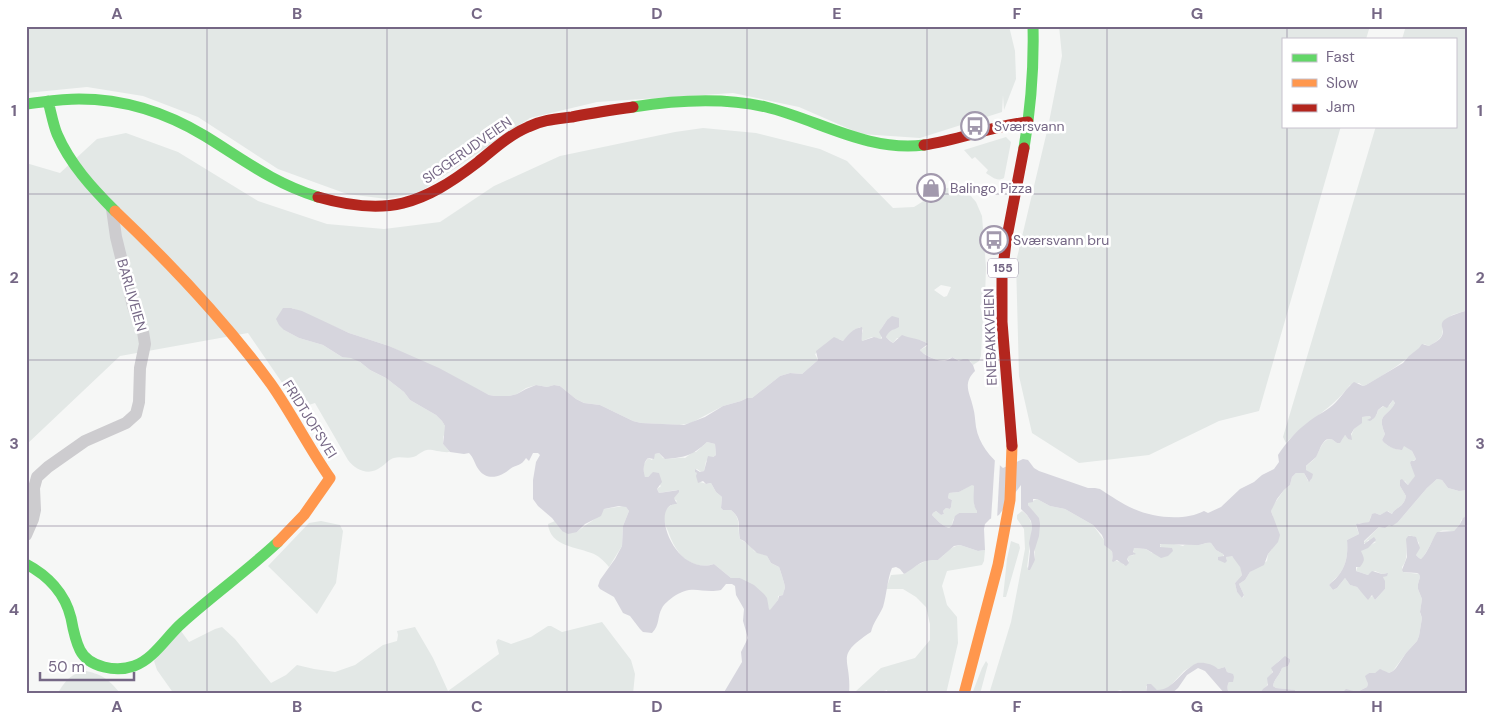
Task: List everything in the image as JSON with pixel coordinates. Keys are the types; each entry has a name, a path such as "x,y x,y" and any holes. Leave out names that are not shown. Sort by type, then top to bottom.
{"main road":[{"name":"ENEBAKKVEIEN","path":"964,694 1002,550 1012,481 1011,435 1002,322 1002,276 1006,242 1028,122 1034,57 1032,26"},
{"name":"SIGGERUDVEIEN","path":"26,104 67,99 94,100 122,104 151,112 188,126 276,180 335,201 376,207 403,204 437,192 516,133 532,125 664,103 708,100 756,104 793,115 831,131 863,141 900,146 937,144 1003,125 1028,122"},
{"name":"FRIDTJOFSVEI","path":"26,564 45,576 63,598 69,610 78,646 90,663 126,668 136,666 197,609 262,558 286,535 330,478 314,456 279,396 235,339 181,276 91,187 69,157 56,133 48,101"}],"street":[{"name":"BARLIVEIEN","path":"26,535 34,518 34,488 37,477 85,441 126,423 136,414 140,368 145,344 143,332 133,306 116,237 112,209"}],"shaded area":[{"path":"26,26 1009,26 1015,51 1016,79 1004,110 1003,95 1002,112 920,138 861,134 799,107 733,93 597,102 530,118 420,192 387,199 347,194 278,169 198,117 143,96 87,87 26,93"},
{"path":"1059,26 1370,26 1366,38 1282,38 1282,128 1340,128 1259,411 1219,421 1149,455 1079,463 1032,433 1019,376 1016,262 1048,127 1062,56"},
{"path":"1406,26 1468,26 1468,310 1452,315 1442,323 1442,335 1433,344 1429,346 1424,344 1396,366 1366,385 1363,386 1359,383 1350,385 1343,394 1286,443 1283,437 1375,128 1456,128 1456,38 1402,38"},
{"path":"703,128 756,133 820,149 847,161 893,208 914,207 941,190 957,185 965,189 976,202 982,216 986,267 985,298 980,306 983,316 981,356 979,361 973,365 970,361 960,361 952,357 944,360 932,358 920,350 927,346 927,343 916,339 897,338 893,343 886,337 888,332 899,326 898,322 887,320 881,329 881,339 872,337 862,341 863,330 860,327 843,341 839,339 815,354 818,360 802,374 790,373 780,376 752,398 723,406 691,423 680,425 641,423 600,405 584,403 560,386 547,387 536,385 509,396 489,395 389,346 349,333 292,308 284,330 299,338 323,345 342,357 351,357 386,378 404,392 410,400 436,415 442,421 446,431 443,437 443,444 450,452 427,450 413,457 392,459 377,470 368,472 355,467 348,460 315,403 302,407 298,406 248,333 120,356 26,445 26,163 60,173 97,139 126,133 178,152 258,201 327,224 384,229 440,222 494,186 560,156","holes":["941,285 951,287 947,296 944,297 934,290"]},
{"path":"1006,137 1011,142 1004,178 1001,179 986,173 988,170 975,157 972,159 964,150"},
{"path":"283,308 302,311 349,333 389,346 439,368 489,395 509,396 536,385 547,387 554,385 560,386 584,403 600,405 633,421 684,425 705,417 723,406 752,398 780,376 790,373 802,374 818,360 816,351 834,337 843,341 853,330 862,327 862,341 874,337 881,339 879,332 892,316 899,318 899,327 890,331 886,337 893,343 902,335 928,344 920,350 931,358 942,361 947,361 952,357 959,361 968,359 973,365 975,371 969,380 968,389 974,410 977,433 986,450 1003,468 1023,459 1028,460 1039,471 1088,488 1100,489 1125,505 1142,512 1151,515 1179,517 1204,511 1208,513 1221,507 1240,489 1274,469 1279,462 1278,455 1291,438 1310,421 1333,405 1354,382 1363,386 1366,385 1403,363 1422,344 1429,346 1440,339 1443,332 1443,321 1468,310 1468,490 1459,491 1448,488 1442,480 1437,479 1398,522 1385,528 1379,527 1364,541 1364,544 1374,537 1376,540 1368,548 1361,551 1364,561 1360,567 1356,567 1356,571 1368,575 1372,571 1382,574 1388,573 1387,576 1383,577 1385,589 1375,600 1372,595 1368,600 1357,587 1350,585 1345,578 1333,590 1329,585 1338,576 1345,563 1347,540 1359,534 1356,524 1369,522 1372,514 1375,513 1380,515 1387,511 1392,514 1403,503 1406,496 1400,486 1400,480 1402,479 1408,485 1415,476 1410,463 1416,459 1412,451 1404,446 1402,450 1394,448 1382,440 1385,434 1382,419 1395,403 1393,400 1387,408 1383,406 1378,410 1372,420 1367,420 1371,418 1370,416 1362,417 1362,423 1351,434 1352,440 1348,439 1345,435 1340,443 1327,439 1316,457 1306,466 1306,470 1313,474 1309,482 1304,473 1296,473 1292,477 1290,485 1277,499 1271,511 1280,535 1278,542 1268,554 1264,565 1250,572 1245,580 1239,584 1244,595 1242,598 1237,592 1235,583 1242,575 1240,567 1232,556 1226,557 1227,561 1225,563 1218,560 1218,557 1224,556 1211,543 1197,545 1160,544 1160,547 1172,548 1173,551 1168,556 1161,558 1146,549 1134,548 1133,552 1136,554 1129,556 1127,559 1129,563 1126,566 1117,560 1112,561 1112,552 1104,545 1102,535 1093,525 1065,509 1050,506 1037,499 1033,499 1033,502 1028,503 1039,518 1040,524 1039,536 1034,552 1035,560 1030,570 1028,570 1029,543 1032,528 1031,521 1021,509 1021,485 999,515 990,519 985,524 985,550 978,551 960,545 954,546 938,560 923,562 904,574 896,567 892,568 883,607 871,632 859,640 848,653 849,694 723,694 742,662 741,652 748,638 743,621 744,609 736,595 735,586 726,584 721,590 691,590 680,593 670,599 660,611 656,627 652,633 643,632 630,616 623,613 614,597 598,586 622,546 623,526 629,511 626,507 619,506 604,509 601,516 585,524 577,532 568,534 562,531 533,499 533,480 536,462 540,455 538,453 533,453 529,461 526,458 522,463 512,467 503,474 491,477 483,474 469,453 450,452 443,444 445,426 436,415 410,400 404,392 386,378 370,370 360,362 342,357 323,345 299,338 284,330 276,319","holes":["707,442 715,444 716,455 713,457 708,456 704,471 700,472 695,469 698,483 703,481 706,484 711,483 716,492 722,497 721,508 723,510 731,510 737,517 740,539 757,553 767,556 771,563 780,568 785,588 783,595 779,596 770,610 767,598 754,585 740,578 731,578 714,564 700,565 687,560 677,550 665,526 665,515 669,507 677,504 674,498 679,490 659,493 657,489 662,482 659,473 653,472 648,477 645,477 645,462 648,458 654,459 655,454 659,453 665,459 684,456 693,453","972,485 974,486 974,503 977,513 959,513 955,516 949,528 932,515 936,511 941,515 944,514 943,511 946,508 950,509 952,500 948,498 949,493 959,492"]},
{"path":"1393,400 1395,403 1382,419 1385,434 1382,440 1392,448 1400,450 1404,445 1412,451 1416,459 1410,463 1416,476 1408,485 1405,481 1400,486 1406,496 1405,500 1392,514 1388,511 1380,515 1375,513 1371,516 1369,522 1359,523 1356,526 1359,534 1347,540 1347,554 1343,568 1329,585 1333,590 1345,578 1350,585 1357,587 1370,597 1373,596 1375,600 1385,589 1383,577 1387,573 1382,574 1375,571 1368,575 1356,571 1362,555 1360,551 1376,542 1368,540 1366,543 1363,543 1379,527 1398,522 1437,479 1442,480 1448,488 1459,491 1468,490 1468,515 1461,520 1454,531 1438,533 1421,559 1416,555 1419,543 1415,537 1408,536 1406,559 1402,567 1403,572 1419,574 1418,589 1422,599 1420,613 1422,618 1417,641 1393,671 1389,673 1382,670 1369,673 1366,676 1367,687 1357,692 1348,690 1336,694 1295,694 1294,690 1273,686 1282,668 1288,666 1290,662 1290,659 1287,657 1279,661 1260,693 1229,693 1230,673 1227,672 1225,667 1218,669 1197,663 1184,671 1164,690 1157,690 1146,686 1146,694 1125,694 1121,690 1115,694 989,694 1011,622 1025,549 1024,529 1017,519 1017,515 1022,511 1029,518 1032,528 1027,568 1035,560 1033,512 1028,503 1037,499 1050,506 1065,509 1093,525 1111,550 1113,554 1112,560 1121,562 1124,565 1129,561 1127,559 1129,556 1134,555 1134,548 1146,549 1152,553 1162,548 1159,545 1164,544 1183,546 1187,544 1211,543 1216,550 1223,554 1227,561 1226,557 1230,555 1239,564 1242,575 1235,583 1237,592 1243,598 1244,595 1239,584 1245,580 1250,572 1267,561 1268,554 1272,549 1272,507 1290,485 1292,477 1296,473 1304,473 1308,481 1311,480 1305,468 1316,457 1325,441 1331,439 1337,443 1342,440 1344,435 1348,439 1354,429 1360,424 1362,417 1370,416 1372,420 1378,410 1384,406 1389,406"},
{"path":"707,442 715,444 716,455 706,461 704,471 695,470 700,482 711,483 716,492 722,497 721,508 723,510 731,510 737,517 740,539 751,546 754,551 767,556 771,563 780,568 785,588 783,595 778,596 778,600 770,611 767,604 740,578 731,578 714,564 697,565 679,553 671,539 664,519 666,510 677,501 673,498 677,490 659,493 657,489 661,486 650,475 648,477 644,476 644,464 648,458 652,460 655,454 659,453 666,459 685,458 696,452"},
{"path":"972,484 974,486 974,504 977,513 959,513 949,528 932,515 936,511 941,515 944,514 943,511 946,508 950,509 952,500 948,498 949,493 959,492"},
{"path":"624,506 629,511 623,526 622,546 609,567 594,554 559,542 550,532 548,524 555,521 562,531 577,532 599,516 604,509"},
{"path":"1468,515 1468,609 1466,616 1468,622 1468,694 1336,694 1346,689 1357,692 1367,687 1368,684 1365,676 1369,673 1375,673 1380,669 1389,673 1393,671 1417,641 1422,618 1420,612 1422,599 1418,589 1420,577 1417,573 1403,572 1402,570 1407,557 1406,539 1408,536 1416,537 1420,548 1416,555 1421,559 1437,532 1454,531 1463,518"},
{"path":"321,521 340,525 343,531 336,583 317,614 268,566 309,523"},
{"path":"1011,541 1019,544 1020,548 1006,597 1003,597 1007,559"},
{"path":"960,545 978,551 985,550 984,561 982,565 947,571 942,586 947,605 957,617 958,643 946,694 888,694 887,690 875,694 859,694 856,691 881,668 915,658 930,640 930,624 926,607 916,597 903,589 886,589 891,575 904,574 913,567 928,560 938,560 950,549"},
{"path":"602,622 631,660 635,674 633,694 174,694 157,670 154,661 181,631 189,642 222,627 235,639 271,683 286,675 297,665 335,672 355,665 383,645 397,641 397,631 415,627 433,658 448,691 499,654 496,642 498,639 511,644 531,637 548,626 562,632"},
{"path":"1285,656 1290,659 1290,662 1288,666 1282,668 1273,686 1295,690 1295,694 1255,694 1260,693 1268,685 1267,678 1273,672 1271,668"},
{"path":"986,661 988,664 980,694 972,694 982,668"},
{"path":"1197,663 1208,664 1218,669 1225,667 1227,672 1233,674 1233,682 1229,682 1228,685 1229,693 1255,694 1225,694 1205,671 1198,668 1187,675 1171,694 1146,694 1147,684 1151,684 1157,690 1168,687 1191,666"},
{"path":"86,671 106,679 121,694 57,694 72,676"}],"pier":[{"path":"995,458 1000,463 997,520 991,520"}],"traffic: fast":[{"path":"1024,148 1032,87 1033,26"},
{"path":"26,104 79,99 95,100 128,105 160,114 205,136 273,178 318,197"},
{"path":"48,101 57,134 68,155 90,184 115,211"},
{"path":"633,107 700,101 749,104 766,107 844,134 883,144 903,146 924,145"},
{"path":"26,564 48,579 60,593 68,609 77,642 84,656 97,665 120,669 134,666 148,658 176,628 278,542"}],"traffic: slow":[{"path":"115,211 177,272 235,338 271,384 330,478 304,515 278,542"},
{"path":"964,694 998,565 1010,500 1012,446"}],"traffic: jam":[{"path":"318,197 364,206 384,206 403,203 421,197 458,177 521,130 550,120 633,107"},
{"path":"924,145 1028,122"},
{"path":"1012,446 1002,322 1002,276 1006,242 1024,148"}],"place":[{"name":"Sværsvann","path":"975,126"},
{"name":"Balingo Pizza","path":"931,188"},
{"name":"Sværsvann bru","path":"994,240"}]}
